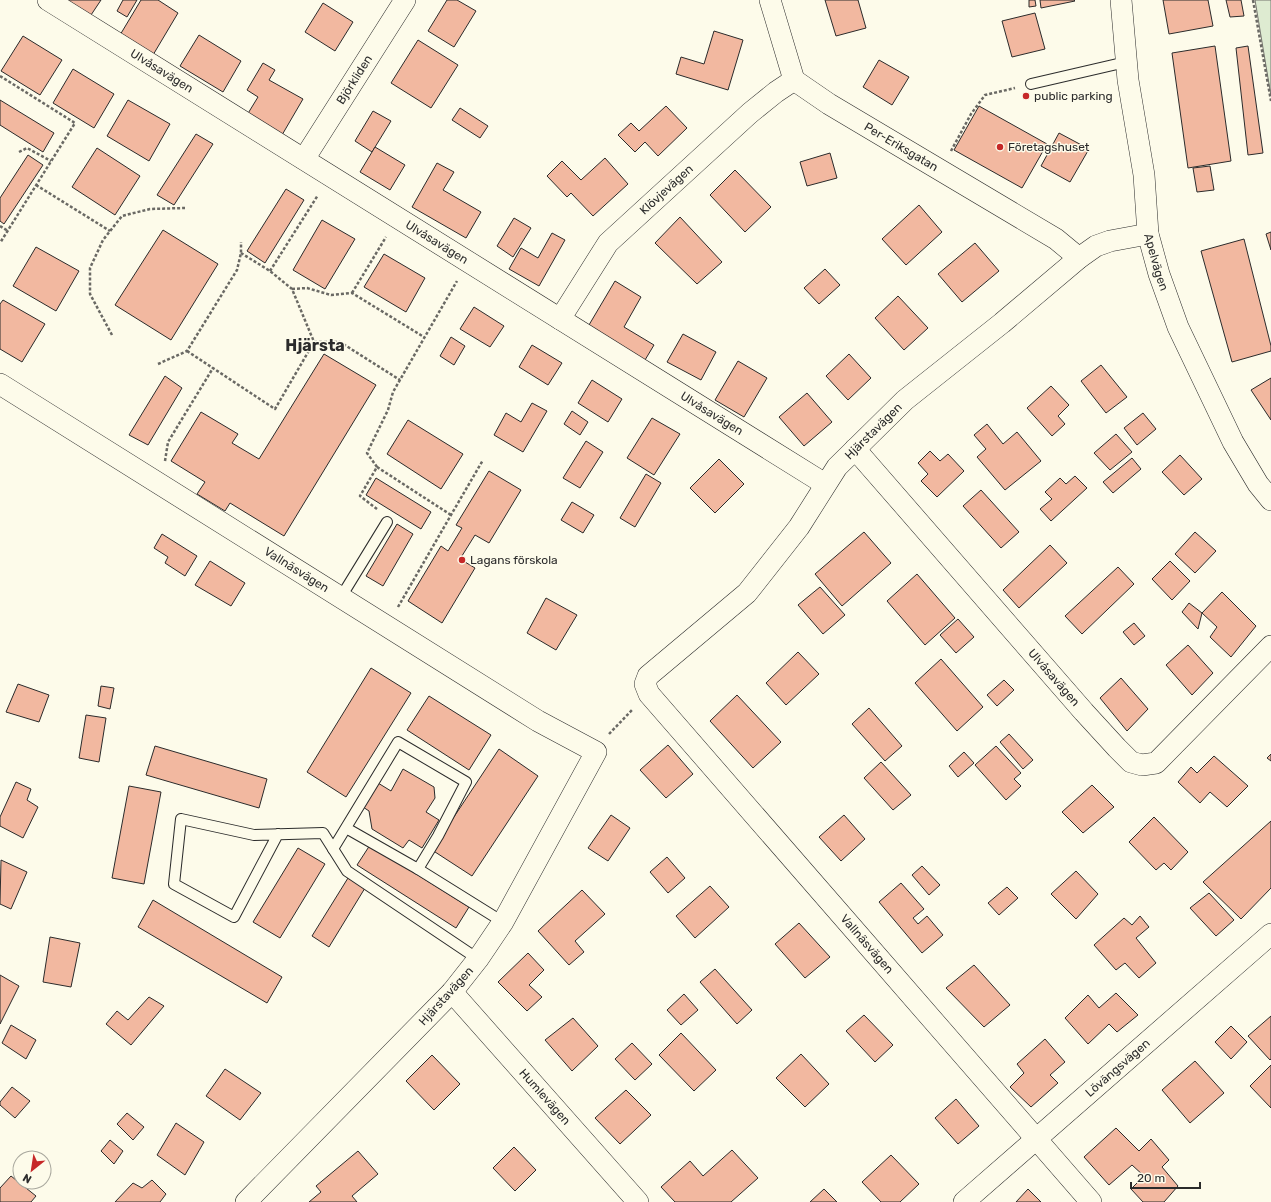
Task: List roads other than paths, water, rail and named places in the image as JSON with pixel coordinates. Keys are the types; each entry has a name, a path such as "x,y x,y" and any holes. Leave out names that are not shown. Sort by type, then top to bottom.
{"street":[{"name":"Ulvåsavägen","path":"48,0 825,484"},
{"name":"Björkliden","path":"304,159 405,0"},
{"path":"770,0 794,80"},
{"name":"Apelvägen","path":"1121,0 1128,80 1144,175 1148,234 1159,274 1190,355 1233,442 1258,484 1271,500"},
{"name":"Per-Eriksgatan","path":"794,80 829,104 1056,239 1079,258"},
{"name":"Klövjevägen","path":"560,319 608,243 750,113 776,92 794,80"},
{"name":"Hjärstavägen","path":"647,689 648,676 747,593 799,527 837,467 905,400 1002,323 1079,258 1096,246 1110,241 1148,234"},
{"name":"Vallnäsvägen","path":"0,384 538,721 596,752"},
{"name":"Ulvåsavägen","path":"855,449 1084,712 1131,762 1142,765 1156,763 1271,646"},
{"name":"Vallnäsvägen","path":"647,689 1091,1202"},
{"name":"Hjärstavägen","path":"249,1201 452,992 478,959 503,922 596,752"},
{"name":"Lövängsvägen","path":"964,1202 1271,934"},
{"name":"Humlevägen","path":"452,992 638,1202"}],"lane":[{"path":"1031,84 1126,62"},
{"path":"341,597 387,522"},
{"path":"333,849 398,742 466,782 438,836 418,869"},
{"path":"278,834 234,917 174,884 181,819 254,834 323,833 347,871 478,959"},
{"path":"346,828 418,869 503,922"}],"place":[{"name":"public parking","path":"1026,96"},
{"name":"Företagshuset","path":"1000,147"},
{"name":"Lagans förskola","path":"462,560"}],"district":[{"name":"Hjärsta","path":"315,345"}]}
